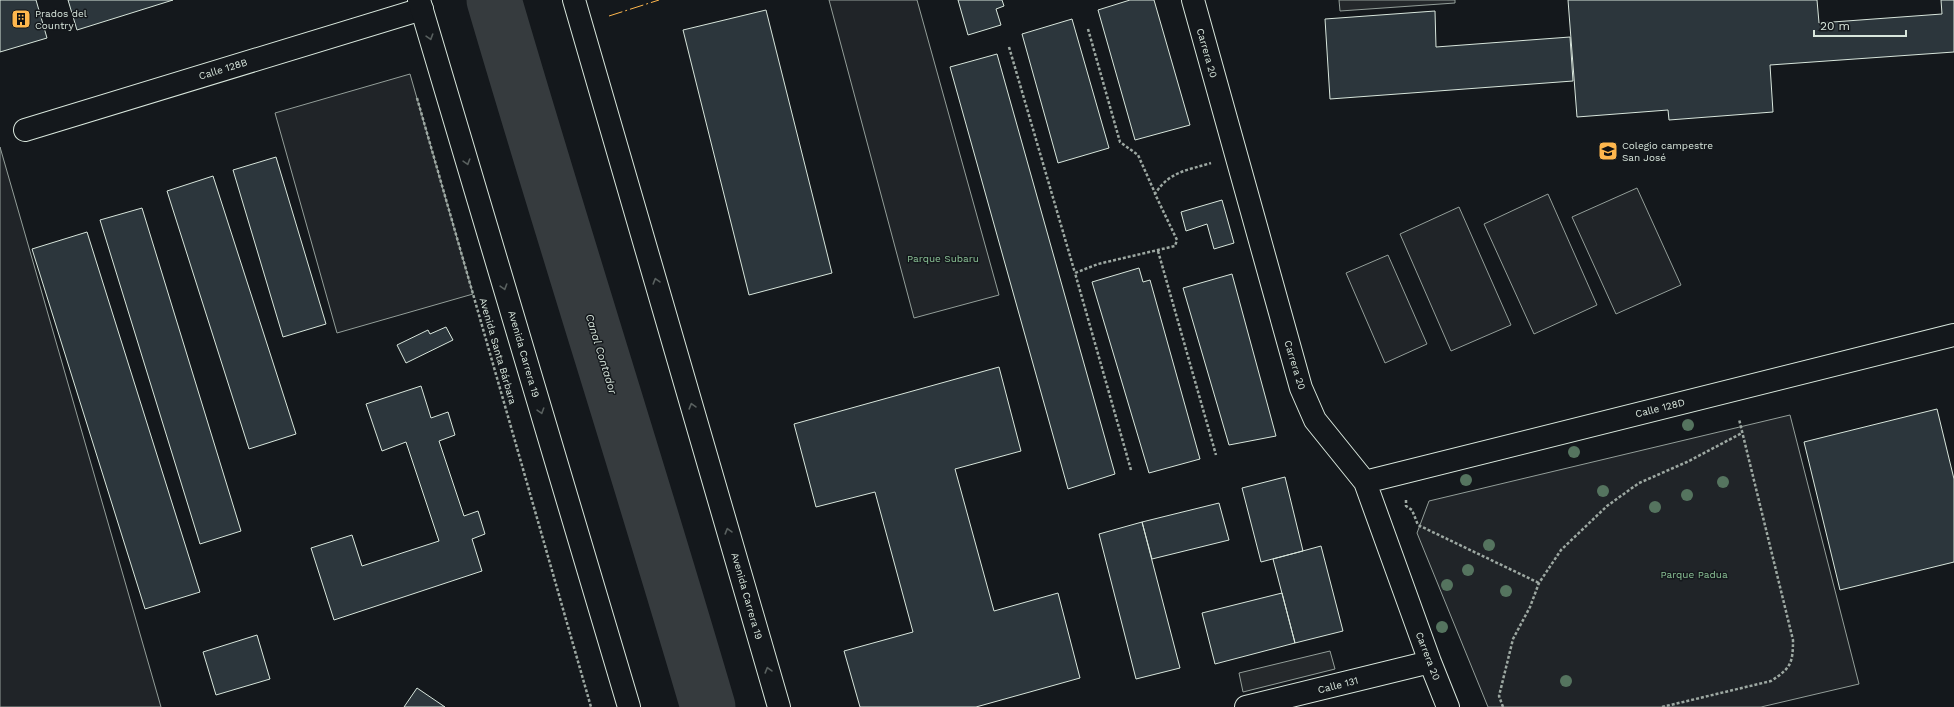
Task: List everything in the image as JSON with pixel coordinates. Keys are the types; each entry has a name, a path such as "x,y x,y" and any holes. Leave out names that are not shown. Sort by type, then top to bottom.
{"street":[{"name":"Avenida Carrera 19","path":"574,0 779,707"},
{"name":"Carrera 20","path":"1193,0 1301,388 1315,420 1366,482 1430,662 1448,707"},
{"name":"Avenida Carrera 19","path":"420,4 630,707"},
{"name":"Calle 128B","path":"24,130 420,4"},
{"name":"Calle 128D","path":"1366,482 1954,335"},
{"name":"Calle 131","path":"1246,707 1430,662"}],"path":[{"path":"1075,273 1098,264 1175,246 1177,240 1138,154 1120,142 1088,29"},
{"path":"1009,47 1131,470"},
{"name":"Avenida Santa Bárbara","path":"416,92 591,707"},
{"path":"1155,194 1171,177 1190,168 1214,162"},
{"path":"1158,251 1216,455"},
{"path":"1662,707 1771,681 1785,671 1793,657 1793,640 1739,419"},
{"path":"1503,707 1499,696 1513,639 1530,607 1539,583 1561,550 1607,506 1639,483 1687,462 1742,433"},
{"path":"1400,473 1406,488 1406,506 1412,510 1418,525 1539,583"}],"green space":[{"name":"Parque Subaru","path":"829,0 917,0 999,295 914,318"},
{"path":"410,74 473,294 337,333 275,113"},
{"path":"0,147 161,707 0,707"},
{"path":"1637,188 1681,285 1616,314 1572,217"},
{"path":"1548,194 1597,305 1534,334 1484,224"},
{"path":"1459,207 1511,325 1451,351 1400,234"},
{"path":"1388,255 1427,344 1385,363 1346,273"},
{"name":"Parque Padua","path":"1790,415 1859,684 1761,707 1488,707 1417,533 1429,501"}],"shaded area":[{"path":"1339,0 1455,0 1455,3 1340,11"},
{"path":"1330,651 1335,669 1243,692 1239,673"}],"building":[{"name":"Prados del Country","path":"0,0 36,0 47,38 0,52"},
{"path":"68,0 173,0 77,30"},
{"path":"958,0 1002,0 1004,6 996,9 1001,25 968,35"},
{"path":"1130,0 1154,0 1190,125 1135,140 1098,10"},
{"path":"1568,0 1817,0 1819,23 1942,14 1941,0 1954,0 1954,52 1770,65 1773,112 1669,120 1668,110 1577,117"},
{"path":"766,10 832,273 749,295 683,30"},
{"path":"1435,11 1436,47 1570,37 1573,81 1330,99 1325,19"},
{"path":"1072,19 1109,148 1058,163 1022,34"},
{"path":"997,54 1115,474 1068,489 950,67"},
{"path":"276,157 326,324 283,337 233,170"},
{"path":"213,176 296,434 249,449 167,191"},
{"path":"1222,200 1234,243 1214,249 1207,224 1186,231 1181,212"},
{"path":"142,208 241,531 200,544 100,220"},
{"path":"87,232 200,592 145,609 32,249"},
{"path":"1139,268 1143,282 1150,280 1200,459 1149,473 1092,282"},
{"path":"1232,274 1276,436 1229,445 1183,288"},
{"path":"446,327 453,340 406,363 397,345 428,330 430,334"},
{"path":"999,367 1021,451 955,469 994,611 1058,593 1080,678 976,707 860,707 844,651 913,632 875,492 816,507 794,424"},
{"path":"421,386 431,418 448,412 455,435 439,441 464,516 478,511 485,534 472,539 482,571 334,620 311,548 352,535 362,566 439,541 406,442 382,451 366,404"},
{"path":"1937,409 1954,479 1954,562 1840,590 1804,442"},
{"path":"1285,477 1303,551 1261,562 1242,488"},
{"path":"1219,503 1229,540 1152,559 1142,522"},
{"path":"1142,522 1180,668 1136,679 1099,534"},
{"path":"1321,546 1343,631 1295,643 1273,559"},
{"path":"1282,593 1295,643 1215,664 1202,613"},
{"path":"257,635 270,679 216,695 203,652"},
{"path":"417,688 445,707 404,707"}],"waterway":[{"name":"Canal Contador","path":"494,0 708,707"}],"power":[{"path":"609,16 659,0"}],"place":[{"name":"Prados del Country","path":"21,19"},
{"name":"Colegio campestre San José","path":"1608,151"}]}
